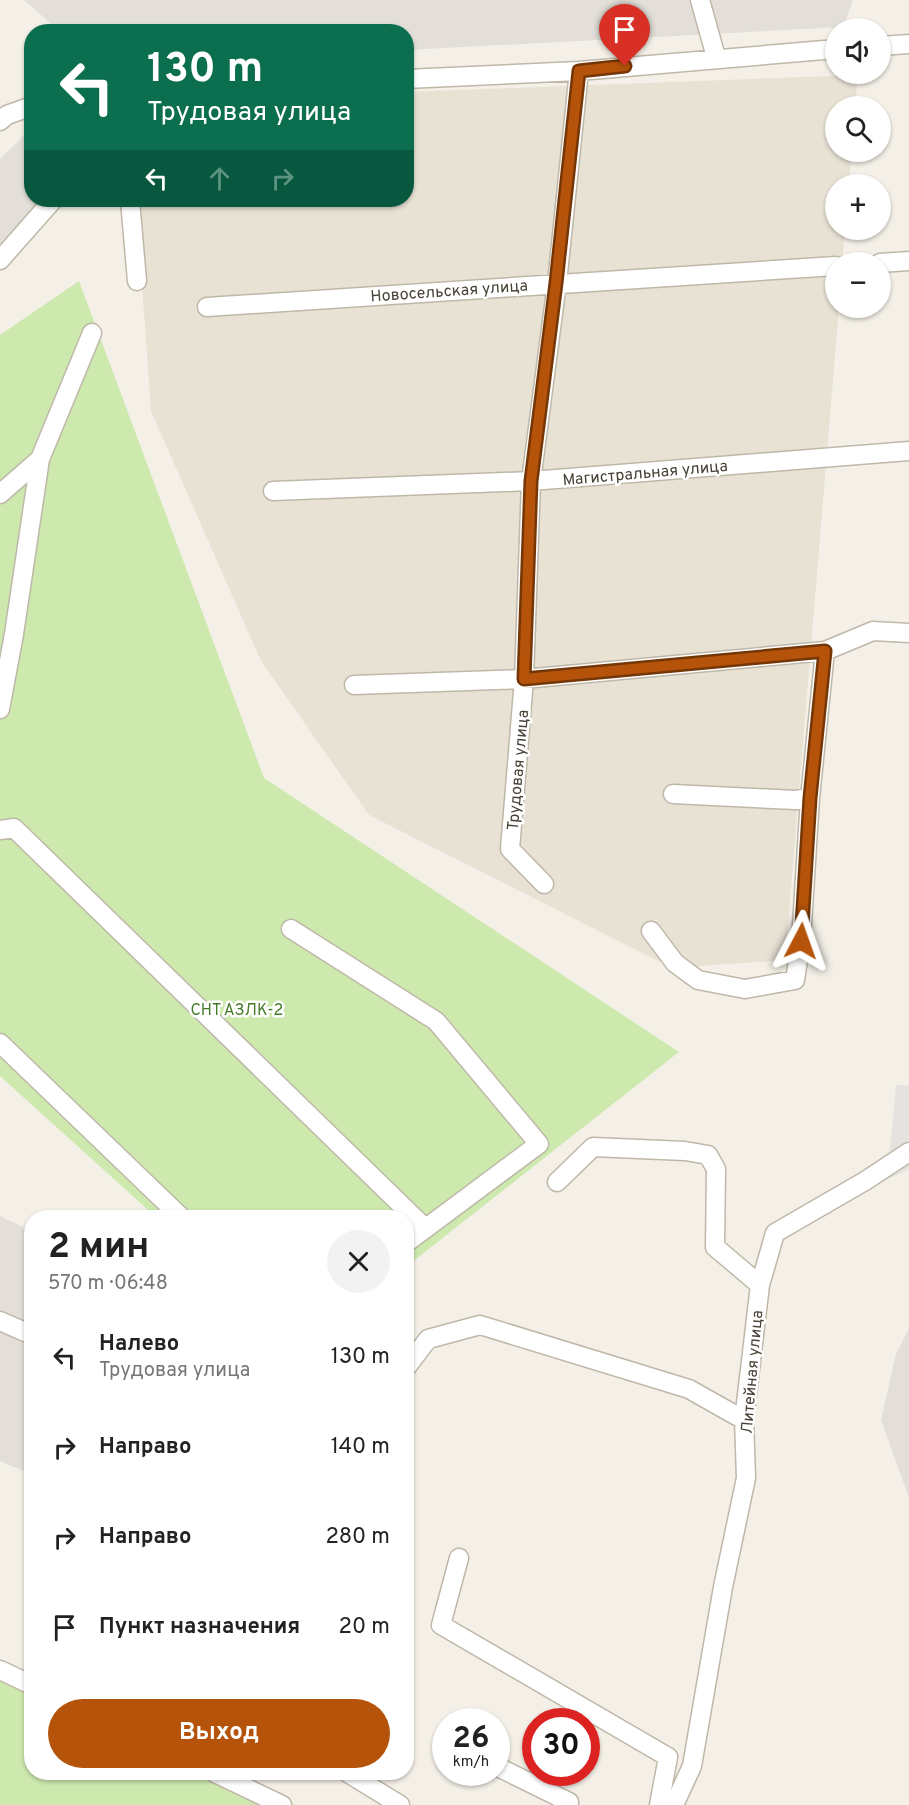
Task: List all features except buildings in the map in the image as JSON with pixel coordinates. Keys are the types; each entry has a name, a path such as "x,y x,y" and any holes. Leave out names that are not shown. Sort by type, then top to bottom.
{"street":[{"path":"700,0 717,57"},
{"path":"891,45 909,44"},
{"path":"414,79 579,71 717,57 825,50"},
{"name":"Трудовая улица","path":"544,884 510,849 524,679 531,481 556,283 579,71"},
{"path":"2,117 24,109"},
{"path":"0,260 47,207"},
{"path":"131,207 137,281"},
{"path":"891,262 909,261"},
{"name":"Новосельская улица","path":"207,307 825,267"},
{"path":"0,709 14,634 40,459 92,333"},
{"name":"Магистральная улица","path":"273,491 531,481 909,450"},
{"path":"0,494 40,459"},
{"path":"354,686 524,679 825,651 873,631 909,633"},
{"path":"651,932 675,963 698,980 745,989 795,980 801,941 810,798 825,651"},
{"path":"673,794 795,800 810,798"},
{"path":"0,830 14,828 407,1210"},
{"path":"291,928 436,1021 539,1144 414,1237"},
{"path":"0,1043 174,1210"},
{"path":"556,1182 593,1147 685,1151 708,1155 716,1169 715,1247 760,1286"},
{"name":"Литейная улица","path":"674,1805 692,1766 723,1587 746,1478 744,1420 760,1286 775,1233 865,1181 909,1152"},
{"path":"414,1217 425,1228"},
{"path":"0,1321 24,1332"},
{"path":"414,1358 428,1340 480,1326 689,1389 744,1420"},
{"path":"459,1558 441,1625 668,1757 659,1805"},
{"path":"0,1670 24,1681"},
{"path":"510,1773 569,1802 568,1805"},
{"path":"230,1780 282,1805"},
{"path":"359,1780 400,1805"}],"shaded area":[{"path":"24,0 853,0 846,18 825,18 825,28 414,50 414,24 51,24"},
{"path":"825,76 825,84 857,84 856,96 825,96 825,162 851,162 850,174 825,174 825,240 844,240 843,252 825,252 825,318 838,318 785,960 672,968 369,815 261,661 151,411 136,207 414,207 414,92"},
{"path":"24,136 24,207 58,207 0,271 0,159"},
{"path":"896,1085 909,1085 909,1170 887,1179"},
{"path":"0,1216 24,1228 24,1471 0,1461"},
{"path":"909,1328 908,1495 881,1420 896,1354"}],"green space":[{"name":"СНТ АЗЛК-2","path":"79,281 264,778 679,1052 414,1260 414,1210 148,1210 0,1076 0,335"},
{"path":"0,1663 24,1675 24,1780 243,1780 295,1805 0,1805"}],"route":[{"path":"625,66 579,71 556,283 531,481 524,679 825,651 810,798 801,941"}]}
